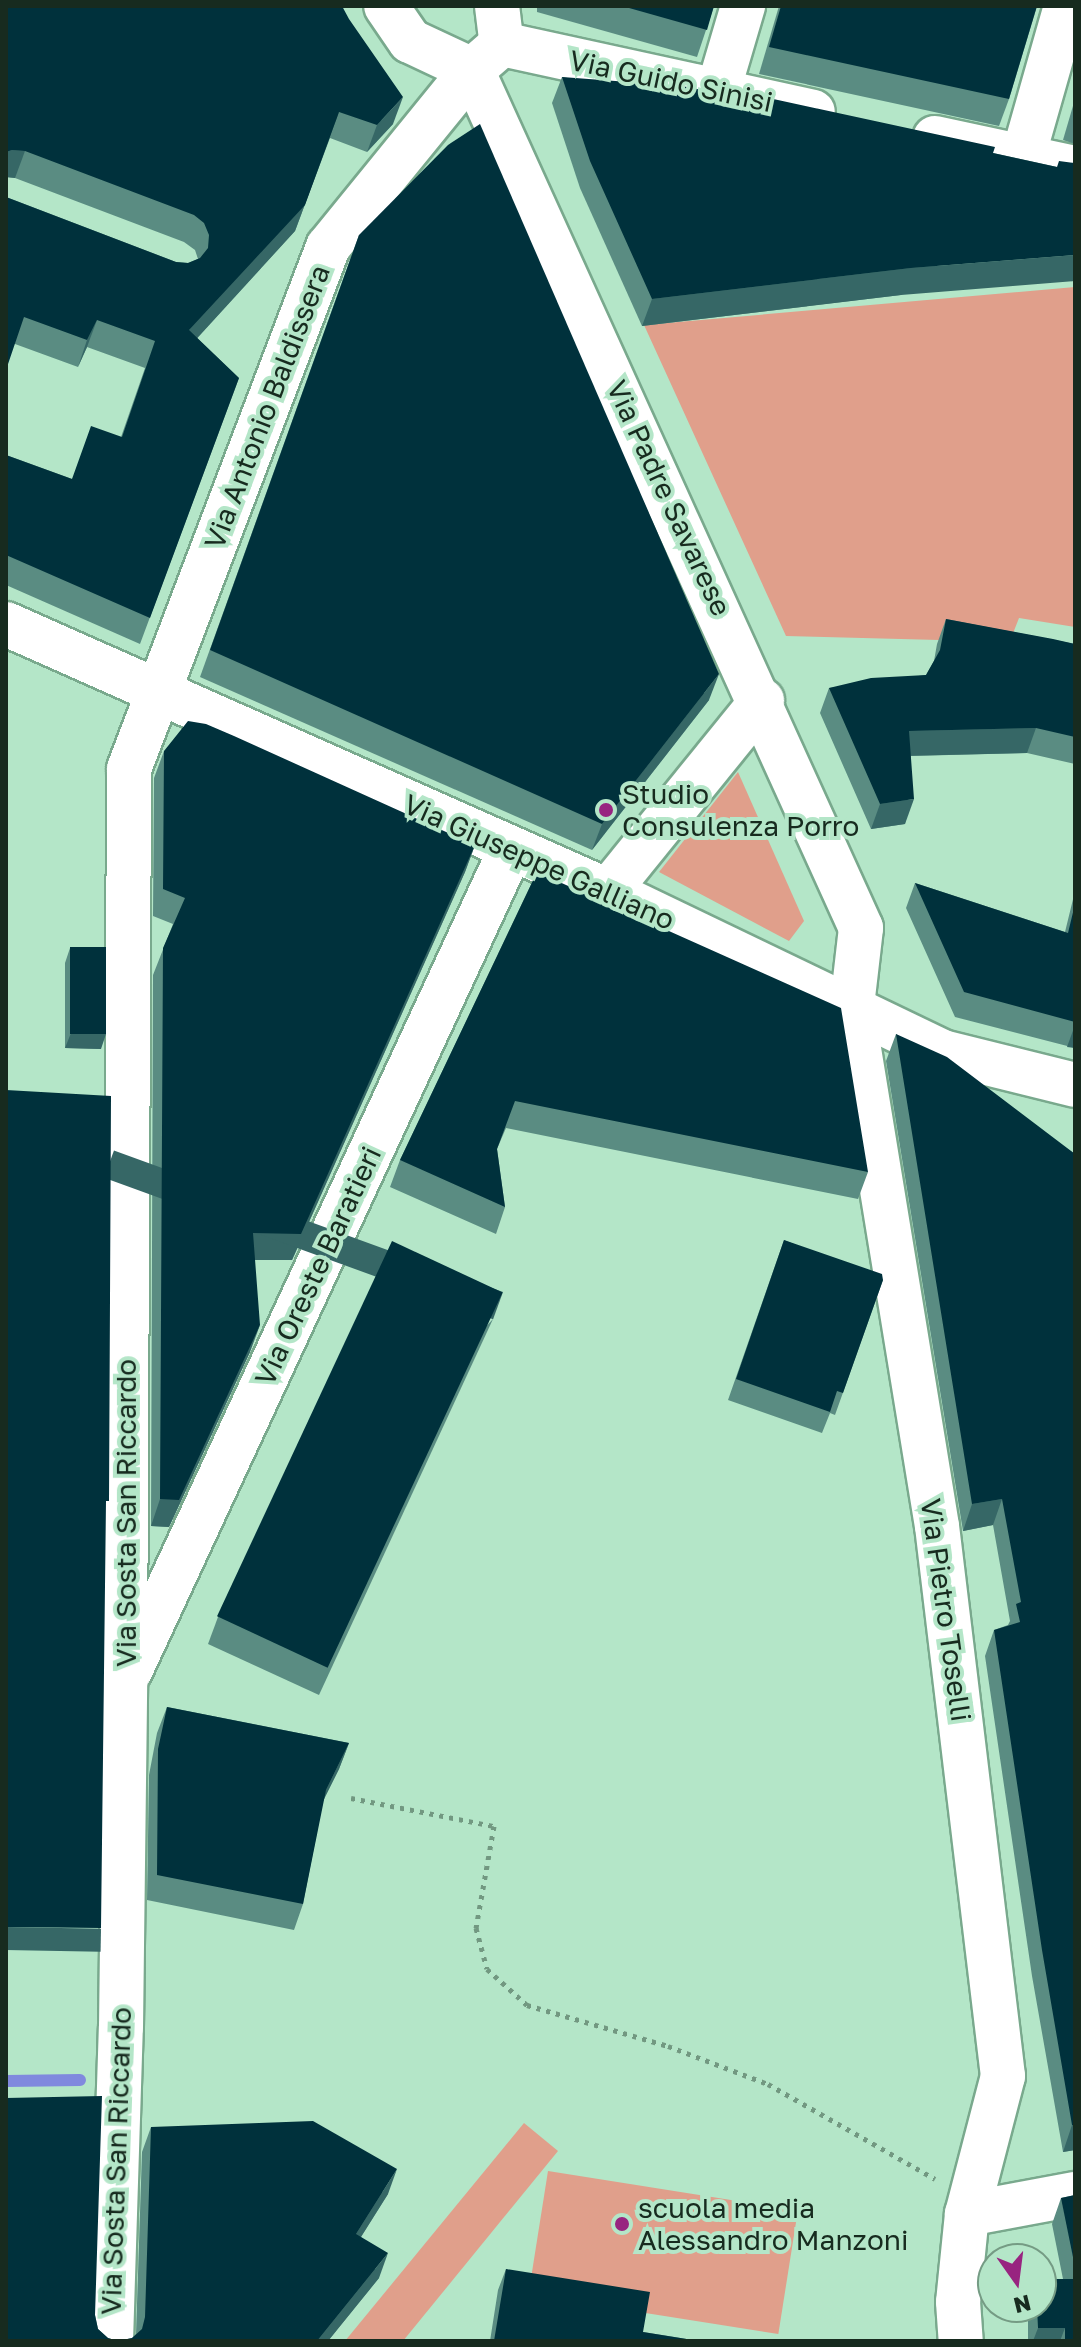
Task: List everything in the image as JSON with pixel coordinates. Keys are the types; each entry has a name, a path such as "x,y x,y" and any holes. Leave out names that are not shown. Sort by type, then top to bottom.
{"street":[{"name":"Via Guido Sinisi","path":"386,6 410,41 491,40 855,121"},
{"path":"718,91 743,6"},
{"path":"1023,157 1066,6"},
{"name":"Via Antonio Baldissera","path":"161,692 328,247 491,40"},
{"name":"Via Padre Savarese","path":"491,40 762,701 861,928 852,1006"},
{"path":"901,131 1075,168"},
{"name":"Via Giuseppe Galliano","path":"6,624 608,891 942,1052 1075,1085"},
{"name":"Via Sosta San Riccardo","path":"111,2341 121,2027 125,1683 129,769 161,692"},
{"path":"608,891 762,701"},
{"name":"Via Oreste Baratieri","path":"125,1683 511,849"},
{"name":"Via Pietro Toselli","path":"852,1006 937,1526 1003,2076 970,2207 958,2302 961,2341"},
{"path":"970,2207 1075,2194"}],"path":[{"path":"351,1798 494,1826 476,1928 487,1969 527,2005 668,2046 768,2084 970,2207"}],"shaded area":[{"path":"1075,287 1075,627 1019,618 1005,654 939,640 786,636 644,325"},
{"path":"738,772 804,921 789,941 659,872"},
{"path":"524,2123 558,2151 403,2341 345,2341"},
{"path":"548,2171 798,2211 778,2334 528,2294"}],"building":[{"path":"6,6 342,6 403,97 377,125 339,112 305,205 189,330 239,378 150,618 6,555 6,455 72,479 91,426 122,437 155,341 97,320 87,340 24,317 6,370 6,197 176,262 188,263 200,258 208,248 209,235 204,223 194,215 25,151 6,152"},
{"path":"622,6 714,6 707,30"},
{"path":"781,6 1037,6 1009,99 769,47"},
{"path":"562,77 682,86 753,100 755,95 995,147 993,153 1057,167 1059,161 1075,163 1075,255 911,268 652,299 590,161"},
{"path":"480,124 719,674 602,824 210,650 359,235 448,145"},
{"path":"946,619 1075,644 1075,737 1036,728 909,731 914,799 880,804 829,688 871,678 926,675 940,650"},
{"path":"188,721 206,724 234,736 475,845 301,1234 253,1233 260,1325 179,1500 160,1499 163,948 185,898 163,889 164,751"},
{"path":"537,872 841,1008 868,1172 515,1101 497,1149 505,1207 400,1160"},
{"path":"915,883 1068,933 1075,904 1075,1022 964,992"},
{"path":"70,947 106,947 106,1034 70,1034"},
{"path":"896,1034 947,1057 1075,1154 1075,2125 1072,2125 1042,1950 994,1630 1020,1622 1016,1604 1021,1602 1002,1499 972,1504"},
{"path":"6,1090 111,1096 109,1501 106,1501 101,1928 6,1927"},
{"path":"784,1240 882,1274 883,1280 843,1393 837,1391 830,1412 736,1379"},
{"path":"392,1241 503,1293 328,1668 217,1616"},
{"path":"167,1707 349,1743 326,1790 303,1904 157,1875 158,1749"},
{"path":"102,2096 95,2315 98,2329 108,2338 118,2341 6,2341 6,2098"},
{"path":"313,2121 397,2169 356,2234 388,2253 317,2341 118,2341 132,2338 142,2329 145,2317 151,2127"},
{"path":"1075,2195 1075,2267 1061,2198"},
{"path":"506,2269 650,2292 643,2332 699,2341 494,2341"},
{"path":"1057,2279 1075,2279 1075,2341 1065,2341 1065,2328 1038,2328 1038,2323 1057,2323"}],"waterway":[{"path":"6,2081 80,2080"}],"place":[{"name":"Studio Consulenza Porro","path":"606,810"},
{"name":"scuola media Alessandro Manzoni","path":"622,2224"}]}
